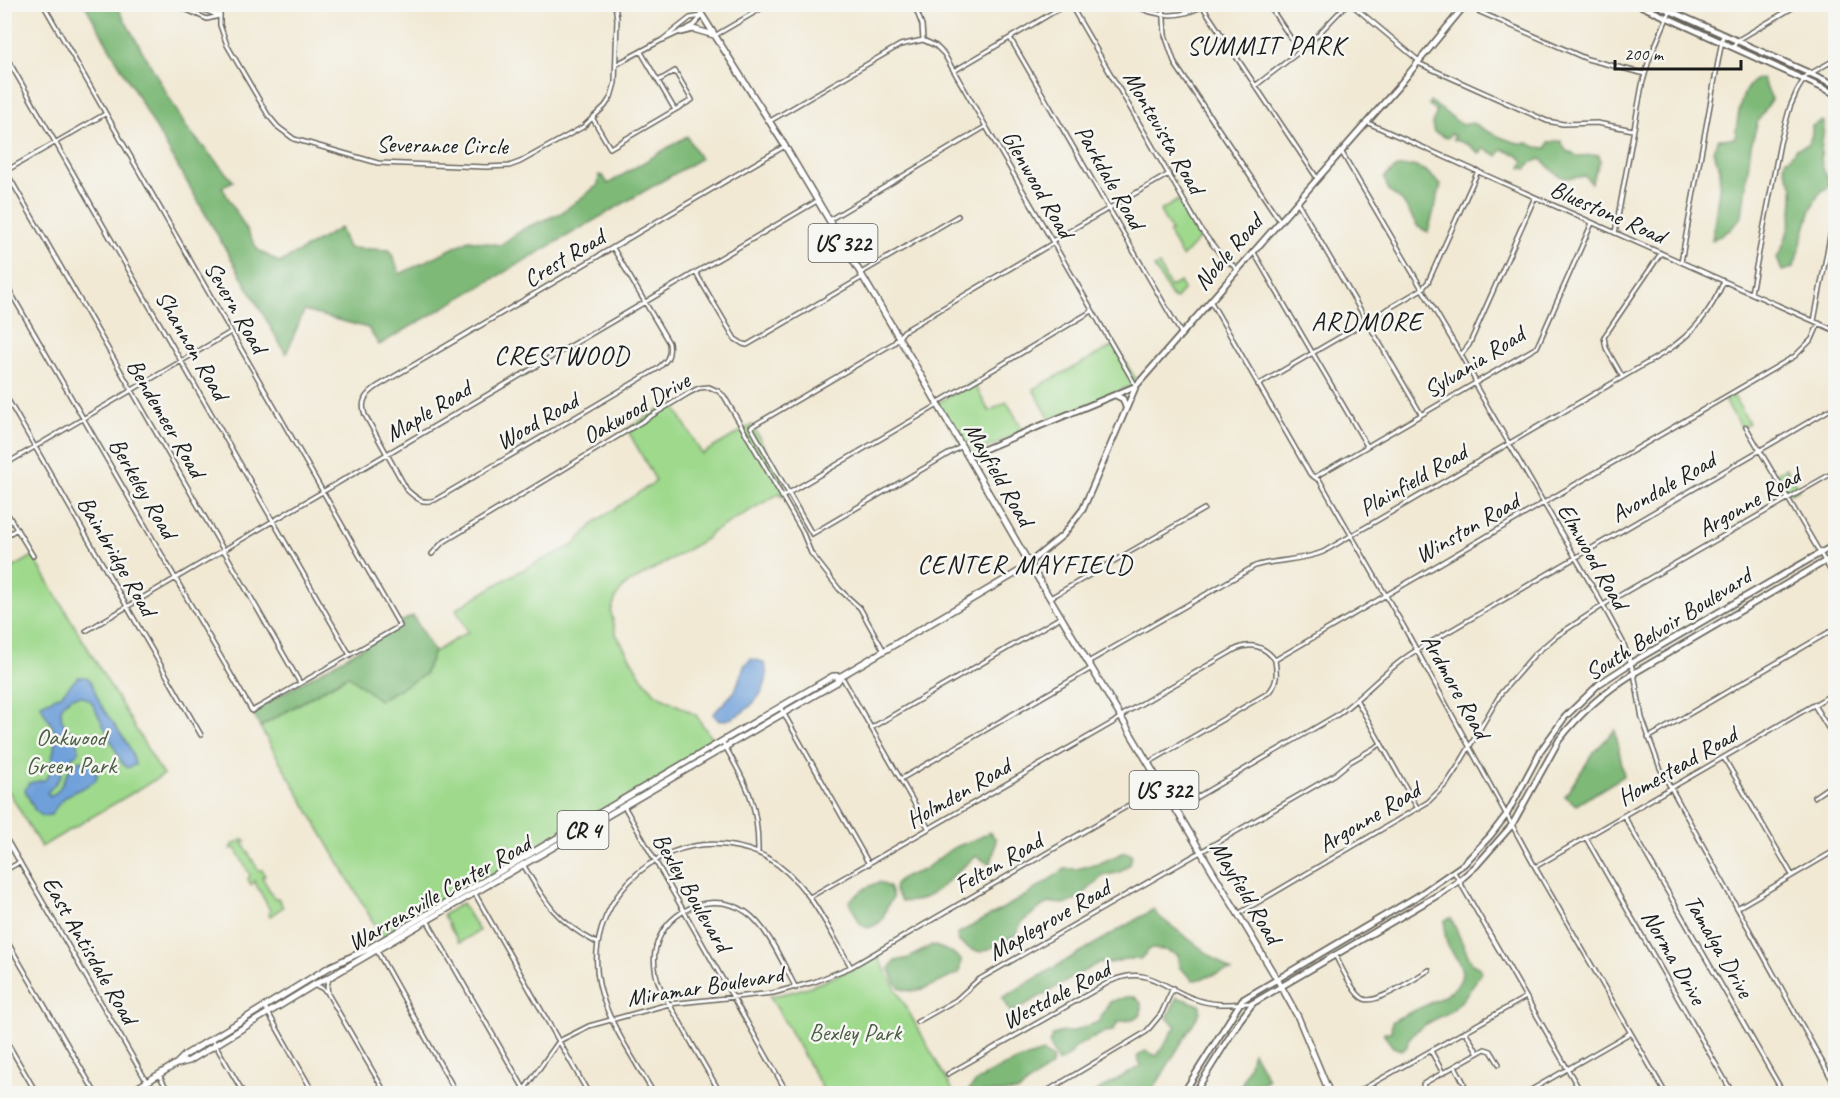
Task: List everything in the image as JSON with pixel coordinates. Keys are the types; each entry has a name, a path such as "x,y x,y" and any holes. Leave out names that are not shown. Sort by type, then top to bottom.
{"main road":[{"name":"Mayfield Road","path":"695,4 785,146 1029,563 1277,979 1298,1017 1330,1094"},
{"path":"681,32 693,29 714,36"},
{"name":"Warrensville Center Road","path":"214,1042 269,1014 311,986 330,977 425,918 724,744 837,682 841,676 1023,569 1029,563"},
{"name":"Warrensville Center Road","path":"724,744 833,676 841,676"},
{"name":"Warrensville Center Road","path":"127,1094 175,1065 189,1061 265,1007 331,966 375,948"}],"street":[{"name":"Severn Road","path":"43,4 400,626 350,655"},
{"path":"174,4 207,19 219,16"},
{"path":"189,4 219,16"},
{"name":"Severance Circle","path":"220,4 219,16 227,45 268,115 278,127 294,139 372,162 509,166 520,162 593,119 611,97 617,64 615,4"},
{"path":"714,36 769,4"},
{"path":"770,121 900,45 923,40 922,26 914,4"},
{"path":"954,71 1069,4"},
{"name":"Montevista Road","path":"1069,4 1206,237 1237,269"},
{"path":"1132,4 1147,12 1163,15 1186,14 1205,6 1317,178"},
{"path":"1163,4 1166,41 1175,64 1280,221"},
{"path":"1268,4 1300,52"},
{"path":"1256,86 1300,52 1349,4 1419,62 1547,120 1563,124 1597,123 1633,130"},
{"path":"1655,4 1737,41 1807,76 1836,94"},
{"path":"1732,47 1737,41 1799,4"},
{"path":"1465,5 1587,60 1644,74"},
{"name":"Noble Road","path":"968,456 1136,386 1419,62 1465,5"},
{"path":"1640,5 1722,43 1836,85"},
{"path":"1615,233 1644,74 1670,11"},
{"path":"617,64 694,25 702,16"},
{"path":"662,40 690,18 702,16"},
{"path":"1681,262 1723,35"},
{"name":"Parkdale Road","path":"1010,38 1181,333"},
{"name":"Glenwood Road","path":"923,40 940,49 954,71 1136,386"},
{"name":"Shannon Road","path":"4,52 350,655"},
{"path":"641,52 675,110"},
{"path":"1751,292 1780,143 1791,107 1807,76 1836,59"},
{"path":"593,119 610,148 692,100 675,71 658,81"},
{"path":"5,170 105,114"},
{"name":"Bluestone Road","path":"1366,122 1836,331"},
{"path":"829,220 985,127"},
{"name":"Crest Road","path":"387,454 365,415 363,401 368,393 785,146"},
{"name":"Elmwood Road","path":"1341,151 1461,355 1508,444 1620,635 1634,673 1648,738 1660,768 1836,1087"},
{"name":"Bendemeer Road","path":"5,170 300,683"},
{"path":"1258,384 1422,289 1428,282 1478,171"},
{"path":"962,446 813,534 751,428 894,344 904,331 1169,174"},
{"path":"1461,355 1469,345 1535,198"},
{"name":"Maple Road","path":"86,632 817,201"},
{"path":"1297,201 1421,414"},
{"path":"1814,321 1836,205"},
{"path":"696,273 735,339 747,345 958,216"},
{"name":"Sylvania Road","path":"1315,477 1537,347 1592,223"},
{"name":"Wood Road","path":"387,454 407,490 417,500 427,502 435,500 667,362 670,353 669,343 613,248"},
{"path":"1253,251 1367,446"},
{"path":"1623,377 1606,348 1604,337 1661,253"},
{"name":"Berkeley Road","path":"4,281 252,711 300,683"},
{"name":"Plainfield Road","path":"1088,662 1255,566 1314,555 1352,535 1664,353 1686,337 1709,311 1724,281"},
{"name":"Ardmore Road","path":"1210,301 1310,474 1320,481 1387,595 1535,867 1666,1094"},
{"path":"783,497 1092,310"},
{"name":"Winston Road","path":"1275,660 1795,356 1812,339 1818,323"},
{"path":"4,465 231,332"},
{"name":"Warrensville Center Road","path":"1029,563 1063,535 1083,509 1136,386"},
{"name":"Oakwood Drive","path":"432,554 442,543 679,399 703,387 715,389 724,396 802,531 811,553 839,589 860,608 884,651"},
{"name":"Bainbridge Road","path":"4,393 201,735"},
{"path":"1115,395 1124,400 1126,408"},
{"name":"Avondale Road","path":"1175,810 1337,715 1357,701 1390,668 1417,650 1836,406"},
{"path":"1746,427 1836,580"},
{"name":"Argonne Road","path":"1238,914 1428,802 1447,783 1501,693 1534,655 1555,637 1603,605 1836,471"},
{"path":"4,507 33,556"},
{"path":"1050,598 1204,509"},
{"path":"4,537 17,530"},
{"name":"South Belvoir Boulevard","path":"1183,1094 1238,1004 1454,872 1490,836 1507,814 1541,750 1565,717 1599,684 1631,663 1836,544"},
{"name":"South Belvoir Boulevard","path":"1194,1094 1253,1003 1459,880 1482,860 1512,825 1550,753 1568,728 1603,694 1634,673 1836,555"},
{"path":"871,728 1061,617"},
{"path":"1648,738 1836,628"},
{"path":"1121,718 1134,708 1239,647 1251,645 1260,647 1275,660 1277,678 1268,693 1148,763"},
{"path":"300,683 350,655"},
{"path":"901,779 1092,668"},
{"path":"841,676 930,829"},
{"name":"Homestead Road","path":"1535,867 1836,692"},
{"path":"1357,701 1418,809"},
{"path":"1814,705 1836,741"},
{"path":"780,707 869,864"},
{"name":"Holmden Road","path":"810,897 1121,718"},
{"path":"724,744 746,783 754,804 758,826 758,853"},
{"name":"Maplegrove Road","path":"917,1022 956,1000 978,980 1334,775 1350,762 1381,744"},
{"path":"1724,758 1792,875"},
{"path":"1814,797 1836,782"},
{"name":"Felton Road","path":"851,967 1162,786"},
{"name":"Bexley Boulevard","path":"623,803 788,1094"},
{"name":"Tamalga Drive","path":"1624,816 1784,1094"},
{"name":"East Antisdale Road","path":"4,835 147,1082"},
{"name":"Norma Drive","path":"1586,838 1733,1094"},
{"path":"654,1094 604,1004 598,983 597,943 603,922 613,901 629,880 655,861 682,849 709,844 732,846 758,853 793,876 810,897 851,967"},
{"path":"1737,908 1836,850"},
{"path":"4,871 20,862"},
{"path":"522,862 543,899 560,919 572,929 597,943"},
{"path":"1454,872 1582,1094"},
{"path":"473,890 589,1094"},
{"path":"721,1094 657,980 654,956 657,942 666,926 684,910 699,904 725,903 746,912 762,927 796,988"},
{"path":"425,918 526,1092"},
{"path":"4,936 96,1094"},
{"path":"375,948 457,1094"},
{"path":"1335,955 1356,992 1364,999 1372,1000 1382,996 1429,970"},
{"name":"Miramar Boulevard","path":"521,1094 526,1092 559,1041 576,1031 669,1004 773,993 796,988 851,967"},
{"name":"Westdale Road","path":"948,1074 1117,978 1130,975 1146,976 1204,1002 1253,1003"},
{"path":"328,994 327,983 330,977"},
{"path":"311,986 320,987 328,994 386,1094"},
{"path":"1042,1094 1146,1032 1161,1014 1173,988"},
{"path":"1354,1094 1526,997"},
{"path":"265,1007 314,1094"},
{"path":"1465,1031 1478,1053"},
{"path":"1524,1094 1630,1032"},
{"path":"4,1037 37,1094"},
{"path":"214,1042 244,1094"},
{"path":"1426,1094 1423,1084 1485,1049 1489,1050 1499,1064"},
{"path":"1430,1051 1443,1073"},
{"path":"1455,1066 1464,1083"},
{"path":"159,1075 170,1094"}],"green space":[{"path":"85,5 116,5 186,127 233,181 222,187 258,250 280,263 340,228 348,248 390,250 400,274 469,240 500,245 525,228 561,213 598,185 599,175 603,176 608,184 687,136 700,159 379,345 368,328 304,311 286,354"},
{"path":"1762,78 1772,99 1758,121 1751,145 1742,216 1730,230 1712,240 1720,169 1713,150 1719,139 1735,138 1744,94 1748,86"},
{"path":"1430,101 1462,125 1472,123 1508,140 1547,148 1549,142 1561,141 1566,151 1576,156 1599,155 1600,161 1591,183 1585,176 1569,178 1560,176 1541,159 1530,163 1527,169 1521,168 1524,161 1517,155 1502,149 1498,156 1484,148 1480,154 1469,145 1453,139 1455,136 1451,134 1447,138 1434,132 1432,124 1437,111 1429,105"},
{"path":"1824,122 1822,162 1829,187 1821,192 1812,206 1793,268 1782,271 1777,258 1787,233 1793,198 1792,185 1784,167 1786,159 1796,149 1809,144 1812,126"},
{"path":"1413,166 1426,171 1441,185 1428,232 1418,227 1403,202 1389,191 1384,178 1397,167"},
{"path":"1178,200 1200,238 1182,257 1160,211"},
{"path":"1159,265 1170,287 1180,282 1184,289 1176,299 1172,297 1154,267"},
{"path":"1115,345 1138,383 1051,421 1033,389"},
{"path":"973,382 989,411 1007,402 1024,432 968,456 937,403"},
{"path":"1733,395 1749,423 1741,428 1725,400"},
{"path":"672,402 702,454 752,425 789,493 782,497 780,493 624,586 616,597 611,612 616,634 642,678 656,694 696,715 716,745 383,939 260,727 349,675 424,675 434,652 468,632 456,609 516,573 574,545 595,522 656,481 627,429"},
{"path":"1786,468 1799,489 1791,493 1787,491 1776,473"},
{"name":"Oakwood Green Park","path":"33,556 163,775 41,847 5,785 4,573"},
{"path":"413,616 434,652 424,675 379,700 348,675 260,727 252,711 400,626 398,623"},
{"path":"1615,730 1624,776 1576,805 1565,796 1594,752"},
{"path":"989,832 996,839 990,865 977,856 943,886 924,898 902,901 896,894 894,887 901,879 923,870 950,850"},
{"path":"244,839 246,841 243,843 258,870 262,870 265,876 262,877 274,898 278,898 283,907 270,916 268,914 270,910 254,881 251,885 248,879 250,875 235,848 231,849 232,845"},
{"path":"1125,852 1132,855 1130,864 1120,872 1103,876 1079,898 1067,904 1044,905 1022,922 1016,934 1000,944 982,952 972,950 959,942 957,934 1025,896 1065,869 1098,864"},
{"path":"879,882 889,887 893,898 880,922 868,928 861,925 849,901 866,888"},
{"path":"462,903 479,931 459,943 443,915"},
{"path":"1154,909 1157,915 1231,971 1193,980 1179,967 1178,955 1165,950 1150,949 1140,959 1126,959 1107,964 1100,962 1011,1013 1002,998"},
{"path":"1451,918 1472,964 1480,968 1481,972 1458,1005 1418,1030 1412,1035 1407,1046 1401,1050 1393,1047 1384,1035 1384,1032 1391,1032 1392,1022 1447,994 1461,978 1460,965 1449,948 1446,938 1445,920"},
{"path":"932,945 953,953 961,960 959,973 919,990 910,991 897,985 889,968 895,961 909,958"},
{"name":"Bexley Park","path":"877,955 954,1093 825,1093 770,996 825,981"},
{"path":"1135,997 1141,1003 1141,1015 1118,1022 1113,1031 1105,1032 1075,1047 1070,1055 1058,1062 1049,1043 1053,1035 1071,1032 1098,1022 1110,1002"},
{"path":"1177,997 1200,1005 1200,1012 1151,1093 1093,1093 1141,1066 1137,1057 1145,1051 1157,1056 1176,1026 1167,1018"},
{"path":"1043,1052 1053,1058 1051,1066 1017,1092 967,1093 980,1079 990,1073"},
{"path":"1253,1052 1268,1079 1257,1086 1261,1093 1239,1093"}],"water":[{"path":"751,659 763,662 766,682 762,691 756,700 738,715 719,721 713,714 735,691 744,666"},
{"path":"78,677 87,677 93,686 98,700 130,748 135,765 127,768 122,763 91,701 82,696 72,697 63,704 62,721 78,742 79,752 64,764 60,778 47,793 50,797 59,789 70,768 80,760 90,762 95,769 96,779 64,798 51,815 42,816 34,809 25,790 29,783 45,780 50,773 55,735 41,704 61,695"}],"district":[{"name":"SUMMIT PARK","path":"1266,45"},
{"name":"ARDMORE","path":"1367,321"},
{"name":"CRESTWOOD","path":"562,355"},
{"name":"CENTER MAYFIELD","path":"1025,564"}]}
